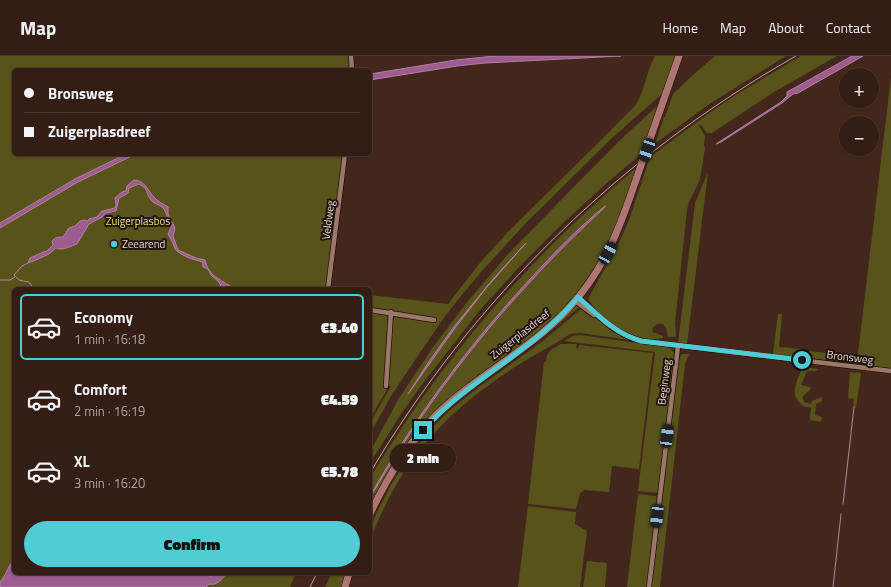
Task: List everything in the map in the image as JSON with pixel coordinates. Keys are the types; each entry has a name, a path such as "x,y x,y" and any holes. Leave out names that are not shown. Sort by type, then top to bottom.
{"main road":[{"name":"Zuigerplasdreef","path":"372,510 380,492 395,467 409,447 436,416 466,390 540,335 577,299 598,269 620,228 679,56"},
{"path":"345,587 348,575"}],"street":[{"path":"351,56 352,68"},
{"name":"Veldweg","path":"328,287 345,156"},
{"name":"Bronsweg","path":"577,299 594,315 632,339 650,343 891,371"},
{"path":"372,310 434,320"},
{"path":"386,386 391,312"},
{"name":"Beginweg","path":"649,587 678,346"}],"green space":[{"name":"Zuigerplasbos","path":"0,56 351,56 351,68 12,68 12,156 343,156 329,287 12,287 12,575 295,575 290,587 0,587"},
{"path":"655,56 676,56 662,94 613,137 525,224 461,296 443,319 391,396 372,430 372,419 391,386 389,386 372,416 372,295 448,304 479,264 508,232 635,106 641,94 649,68"},
{"path":"715,56 786,56 708,105 656,143 673,94"},
{"path":"801,56 837,56 774,92 712,133 707,133 701,125 699,126 705,136 705,148 700,180 689,202 687,210 675,323 676,337 668,337 666,328 663,324 657,324 652,329 653,332 663,336 663,338 654,340 634,336 616,327 601,315 588,299 619,243 629,220 650,157 712,111"},
{"path":"891,77 891,374 856,370"},
{"path":"657,106 642,153 562,224 520,266 480,310 420,387 372,460 372,448 398,400 433,347 468,301 509,253 618,142"},
{"path":"636,168 622,215 601,258 575,296 552,321 427,423 372,506 372,495 390,464 427,409 464,359 523,289 605,206 557,250 486,329 425,410 406,438 372,493 372,475 430,388 460,348 525,273 597,202"},
{"path":"708,172 687,344 678,343 695,203"},
{"path":"577,306 580,307 541,339 465,395 435,422 398,470 372,519 372,515 380,497 405,455 433,422 453,404"},
{"path":"582,308 614,332 630,340 580,333 570,334 490,384 446,421 427,441 410,463 395,487 372,536 372,524 392,483 408,458 431,429 450,410 479,387 543,341"},
{"path":"778,314 782,314 779,347 802,349 798,357 773,354"},
{"path":"580,335 665,347 671,349 674,353 659,490 657,493 638,491 655,352 564,341 573,336"},
{"path":"561,344 577,344 576,348 578,348 579,345 653,353 639,469 612,466 609,492 584,490 580,494 576,509 528,504 544,362 546,362 547,355 550,351"},
{"path":"807,351 856,356 855,363 809,358"},
{"path":"682,354 689,354 685,364 660,587 651,587 678,360"},
{"path":"802,367 818,369 816,371 807,371 801,385 810,387 811,389 802,397 804,402 811,404 812,401 822,397 822,401 816,404 815,415 822,417 821,422 810,420 811,408 801,404 795,394 796,385"},
{"path":"850,372 861,373 856,408 853,407 854,399 848,398"},
{"path":"638,494 656,496 658,500 648,587 627,587"},
{"path":"528,506 576,512 575,524 587,531 580,587 518,587"},
{"path":"587,561 607,563 605,587 583,587"},
{"path":"331,575 346,575 342,587 325,587"}],"shaded area":[{"path":"494,56 621,56 485,63 372,80 372,74 456,60"},
{"path":"852,56 863,56 842,68 839,68 839,70 798,93 793,94 782,103 716,144 781,102 787,96 787,92"},
{"path":"122,156 132,156 78,182 0,228 0,223 75,179"},
{"path":"134,180 144,184 155,198 168,207 168,214 175,228 173,236 178,250 196,258 205,260 208,269 203,267 203,262 184,256 175,249 168,234 172,225 168,220 164,209 151,200 145,188 139,184 129,188 128,193 119,198 116,211 106,213 89,224 77,244 64,249 56,248 49,254 28,263 30,258 47,251 53,245 53,240 63,237 69,228 75,226 80,221 88,221 89,219 97,217 102,211 115,208 115,198 122,192 126,191 127,186"},
{"path":"605,206 538,273 477,344 420,418 372,495 387,467 424,410 486,329 557,250"},
{"path":"526,243 487,287 455,328 408,394 453,328 494,278"},
{"path":"208,269 211,273 230,287 221,287 219,282 211,275"},
{"path":"12,562 12,575 209,575 210,577 212,575 225,575 219,582 209,584 206,587 0,587 0,582"}],"waterway":[{"path":"28,263 22,266 14,275 19,280 29,282 33,287"},
{"path":"0,280 10,280 15,277"},
{"path":"843,504 854,407"},
{"path":"833,587 841,514"}],"railway":[{"path":"372,470 410,409 455,349 503,291 556,237 611,186 670,139 732,95 796,56"},
{"path":"310,587 316,575"}],"place":[{"name":"Zeearend","path":"114,244"}],"route":[{"path":"423,430 456,398 554,323 578,297 610,326 632,339 650,343 802,360"}]}
